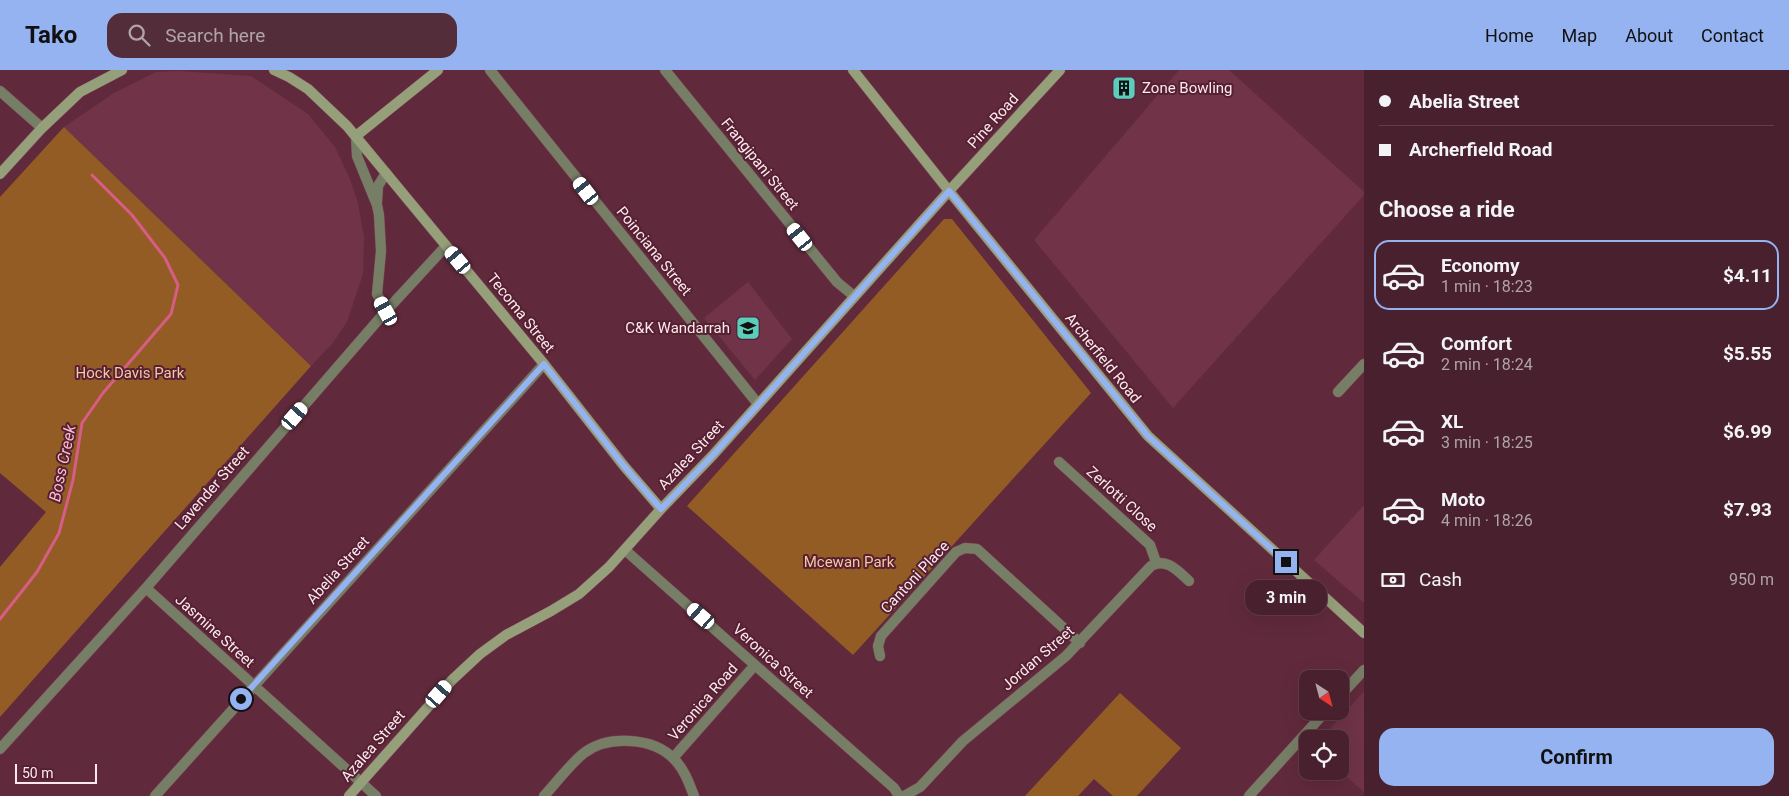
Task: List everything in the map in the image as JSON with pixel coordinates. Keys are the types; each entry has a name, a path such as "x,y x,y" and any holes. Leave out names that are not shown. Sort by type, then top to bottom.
{"street":[{"path":"0,174 42,128 80,92 122,70"},
{"name":"Tecoma Street","path":"274,70 308,89 356,136 661,509"},
{"path":"386,311 377,294 381,251 379,215 377,205 357,156 356,136 438,70"},
{"name":"Poinciana Street","path":"490,70 758,404"},
{"name":"Frangipani Street","path":"665,70 837,282 854,296"},
{"name":"Archerfield Road","path":"853,70 1148,436 1364,633"},
{"name":"Pine Road","path":"949,191 1060,70"},
{"path":"0,91 42,128"},
{"path":"377,205 378,186 386,173"},
{"name":"Azalea Street","path":"349,796 452,680 480,654 506,635 551,612 579,594 626,550 949,191"},
{"name":"Lavender Street","path":"0,749 146,588 386,311 446,246"},
{"name":"Abelia Street","path":"155,796 544,364"},
{"path":"1338,392 1364,364"},
{"name":"Zerlotti Close","path":"1059,462 1150,545 1156,562"},
{"name":"Cantoni Place","path":"880,656 878,646 881,636 956,552 965,548 977,549 1080,643"},
{"name":"Veronica Street","path":"626,550 894,788 899,796"},
{"path":"1156,562 1172,566 1189,581"},
{"name":"Jordan Street","path":"904,796 920,787 963,741 1080,643 1156,562"},
{"name":"Jasmine Street","path":"146,588 376,796"},
{"name":"Veronica Road","path":"674,758 755,665"},
{"path":"1349,686 1364,670"},
{"path":"1249,796 1318,720"},
{"path":"544,796 584,753 608,743 629,740 655,746 674,758 686,775 694,796"}],"shaded area":[{"path":"1179,70 1229,70 1364,192 1364,195 1173,408 1034,240"},
{"path":"179,71 251,76 308,114 335,147 350,179 358,203 364,237 363,274 347,322 332,344 311,366 64,127 114,93 156,72"},
{"name":"C&K Wandarrah","path":"748,282 792,339 755,380 704,318"},
{"path":"1364,505 1364,603 1314,560"},
{"path":"1364,691 1364,792 1349,779 1349,730 1329,730 1338,720 1349,720 1349,708"}],"green space":[{"name":"Hock Davis Park","path":"64,127 311,366 0,717 0,567 46,512 0,473 0,197"},
{"name":"Mcewan Park","path":"944,219 952,219 1091,393 853,655 687,506"},
{"path":"1120,693 1181,748 1137,796 1113,796 1094,779 1078,796 1025,796"}],"waterway":[{"name":"Boss Creek","path":"0,619 37,572 59,533 73,480 82,423 103,393 171,314 178,285 165,258 132,215 92,175"}],"place":[{"name":"Zone Bowling","path":"1124,88"},
{"name":"C&K Wandarrah","path":"748,328"}],"route":[{"path":"241,699 544,364 624,466 661,509 713,455 949,191 1148,436 1286,562"}]}
